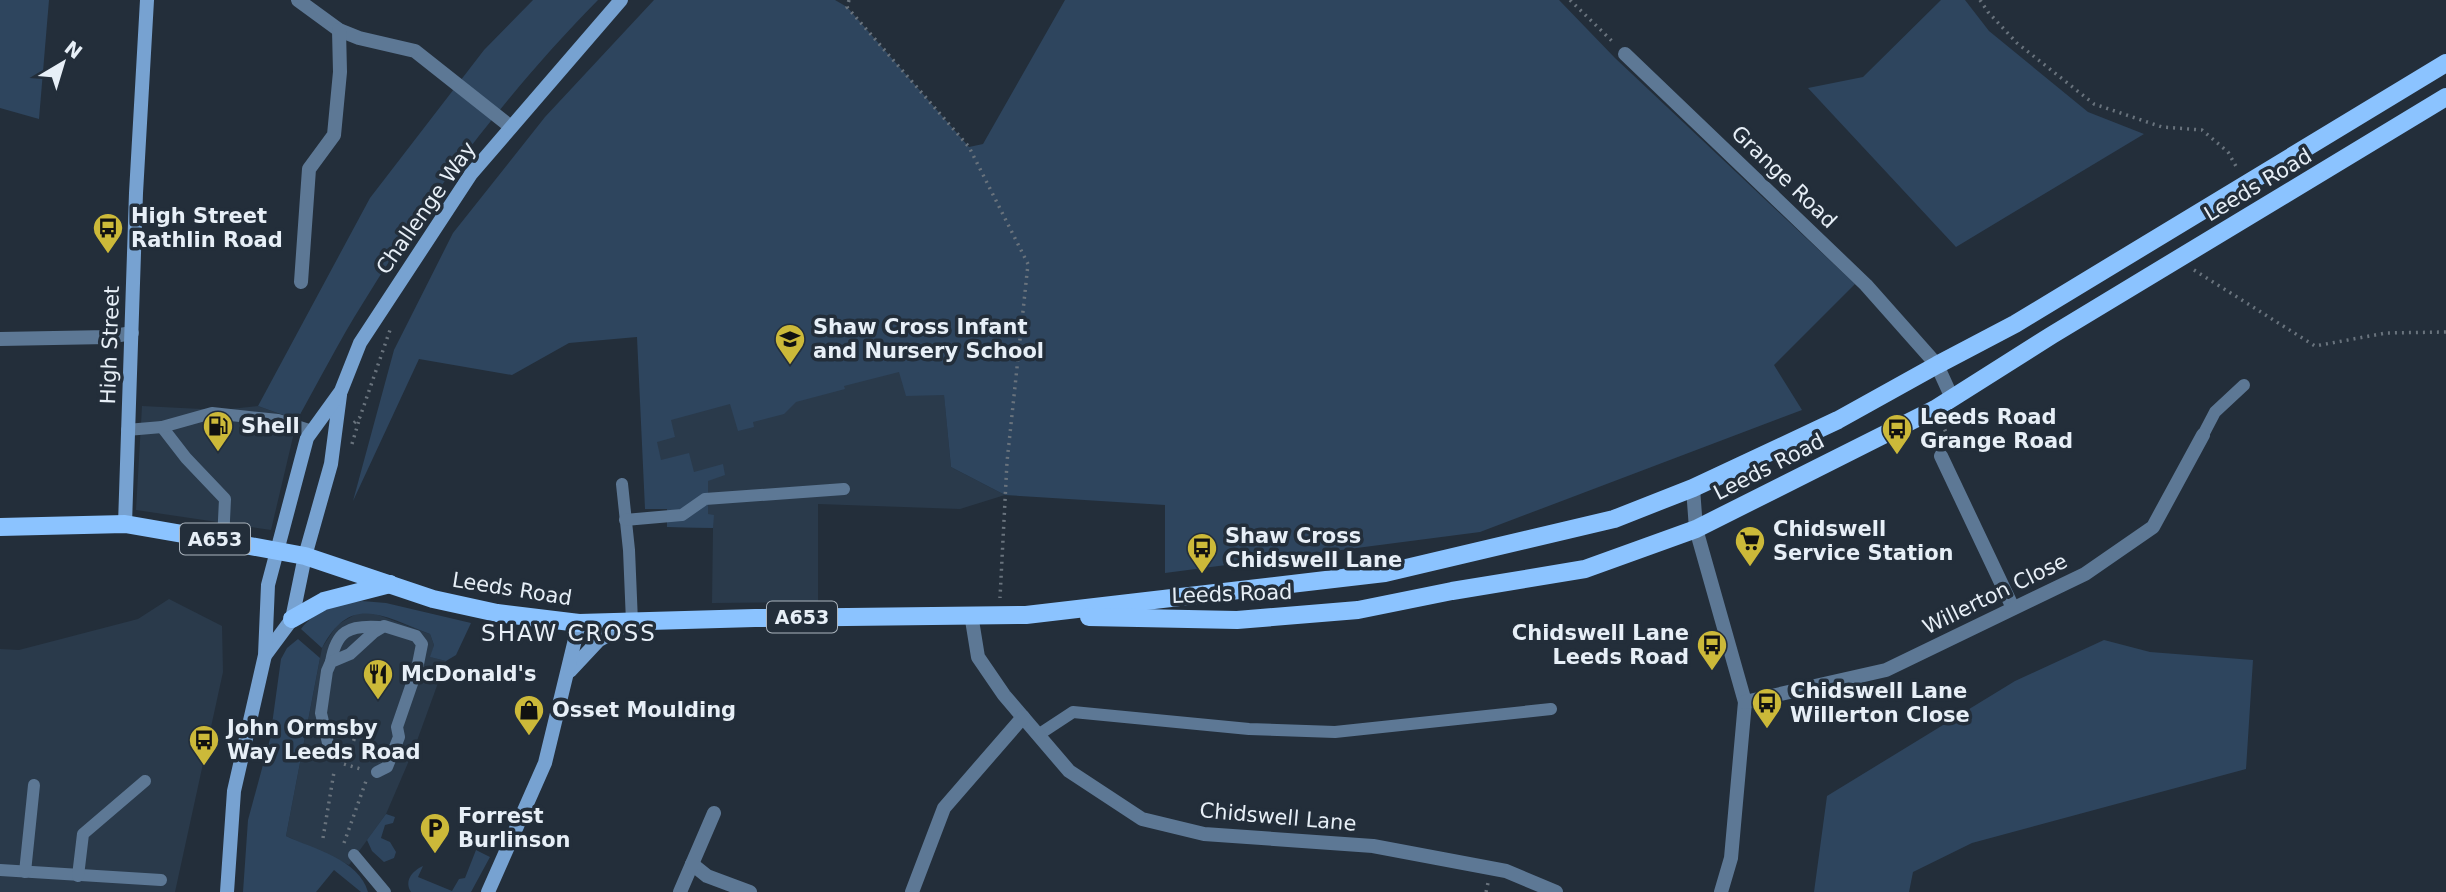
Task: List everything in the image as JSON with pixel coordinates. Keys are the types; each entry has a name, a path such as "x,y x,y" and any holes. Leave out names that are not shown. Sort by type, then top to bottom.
{"main road":[{"name":"High Street","path":"125,524 136,193 147,0"},
{"name":"Challenge Way","path":"265,655 268,585 307,438 341,391 360,344 471,174 621,0"},
{"name":"Leeds Road","path":"0,527 125,524 305,556 433,599 497,613 579,623 971,614 999,617 1385,573 1614,519 1693,488 1838,420 2015,324 2446,63"},
{"name":"Leeds Road","path":"1026,615 1237,620 1358,610 1585,569 1696,529 1935,409 2052,335 2446,97"},
{"name":"Challenge Way","path":"292,619 305,556 331,464 341,391"},
{"path":"227,892 234,791 265,655 292,619 324,601 390,584"},
{"path":"567,675 598,640 632,622"},
{"path":"488,892 545,763 579,623"}],"street":[{"path":"298,0 339,30 359,38 415,51 511,127"},
{"path":"301,282 309,169 334,135 340,72 339,30"},
{"name":"Grange Road","path":"1625,54 1866,285 1937,365 1951,398"},
{"path":"0,339 108,337 132,333"},
{"name":"Willerton Close","path":"1745,702 1886,670 2085,574 2153,527 2203,435"},
{"path":"1941,456 2013,608"},
{"path":"1693,488 1696,529 1745,702 1731,858 1721,892"},
{"name":"Chidswell Lane","path":"971,614 978,657 1004,695 1069,771 1142,819 1205,834 1373,846 1506,870 1556,892"},
{"path":"912,892 944,808 1023,717"},
{"path":"680,892 714,813"},
{"path":"692,864 707,876 750,892"}],"lane":[{"path":"2203,435 2215,412 2244,386"},
{"path":"127,430 163,427 212,413 278,420 312,431"},
{"path":"163,427 186,458 225,499 223,541"},
{"path":"622,484 629,550 632,622"},
{"path":"625,520 682,516 705,499 844,489"},
{"path":"331,756 321,703 333,647 341,635 363,626 379,628"},
{"path":"331,662 350,653 384,626 416,636 422,644 417,669 397,727 399,737 387,766 377,772"},
{"path":"1038,735 1073,712 1249,729 1335,732 1550,709"},
{"path":"78,876 83,834 145,781"},
{"path":"25,872 34,785"},
{"path":"349,851 385,892"},
{"path":"0,870 161,880"}],"path":[{"path":"849,0 847,7 969,147 1028,264 1007,463 999,617"},
{"path":"1570,0 1625,54"},
{"path":"1980,0 1987,12 2017,43 2094,104 2162,127 2202,130 2228,152 2246,185"},
{"path":"2179,260 2315,346 2386,333 2446,332"},
{"path":"334,442 360,417 394,319"},
{"path":"1935,409 1955,453 1941,456"},
{"path":"323,838 335,763 367,771 368,777 349,851"}],"shaded area":[{"path":"0,0 49,0 39,119 0,108"},
{"path":"533,0 598,0 502,107 414,224 337,346 297,420 258,406 370,198 484,50"},
{"path":"654,0 835,0 847,7 969,147 983,144 1065,0 1559,0 1615,58 1855,284 1774,365 1802,410 1480,532 1165,573 1165,505 1005,495 951,467 944,395 906,396 899,372 796,402 784,414 753,422 754,427 738,431 730,404 671,420 675,437 657,442 661,460 689,453 694,472 723,464 725,475 708,481 708,514 714,515 713,528 667,527 667,509 645,509 637,337 569,343 512,375 419,359 353,501 394,350 453,233 545,117"},
{"path":"1941,0 1965,0 1989,31 2088,112 2144,134 1956,247 1808,88 1863,77"},
{"name":"Shaw Cross Infant and Nursery School","path":"931,257 951,467 1005,495 960,509 818,504 818,602 712,603 713,528 667,527 667,509 645,509 654,336"},
{"path":"142,406 221,410 258,406 297,420 271,530 136,510"},
{"path":"169,599 222,626 223,672 175,892 0,892 0,649 19,650 138,619"},
{"path":"362,601 386,603 471,623 456,655 446,661 430,657 434,645 430,634 383,616 357,614 345,620 333,631 322,648 301,629 313,617 328,609"},
{"path":"370,612 430,634 434,645 431,657 446,661 414,749 386,814 349,865 286,836 322,648 337,625 358,613"},
{"path":"298,639 320,658 286,836 345,863 363,881 368,892 361,892 334,870 316,892 243,892 248,820 270,739 281,659 287,648"},
{"path":"2104,640 2150,652 2253,660 2246,769 1972,843 1913,872 1909,892 1814,892 1827,796 2015,681"},
{"path":"386,814 395,817 393,823 385,825 381,838 390,842 396,852 394,858 384,862 372,851 367,840"},
{"path":"476,850 490,857 471,892 411,892 408,884 410,877 423,866 418,877 452,891 459,879 465,878"}],"place":[{"name":"High Street Rathlin Road","path":"108,255"},
{"name":"Shaw Cross Infant and Nursery School","path":"790,366"},
{"name":"Shell","path":"218,453"},
{"name":"Leeds Road Grange Road","path":"1897,456"},
{"name":"Chidswell Service Station","path":"1750,568"},
{"name":"Shaw Cross Chidswell Lane","path":"1202,575"},
{"name":"Chidswell Lane Leeds Road","path":"1712,672"},
{"name":"McDonald's","path":"378,701"},
{"name":"Chidswell Lane Willerton Close","path":"1767,730"},
{"name":"Osset Moulding","path":"529,737"},
{"name":"John Ormsby Way Leeds Road","path":"204,767"},
{"name":"Forrest Burlinson","path":"435,855"}],"district":[{"name":"SHAW CROSS","path":"569,633"}]}
